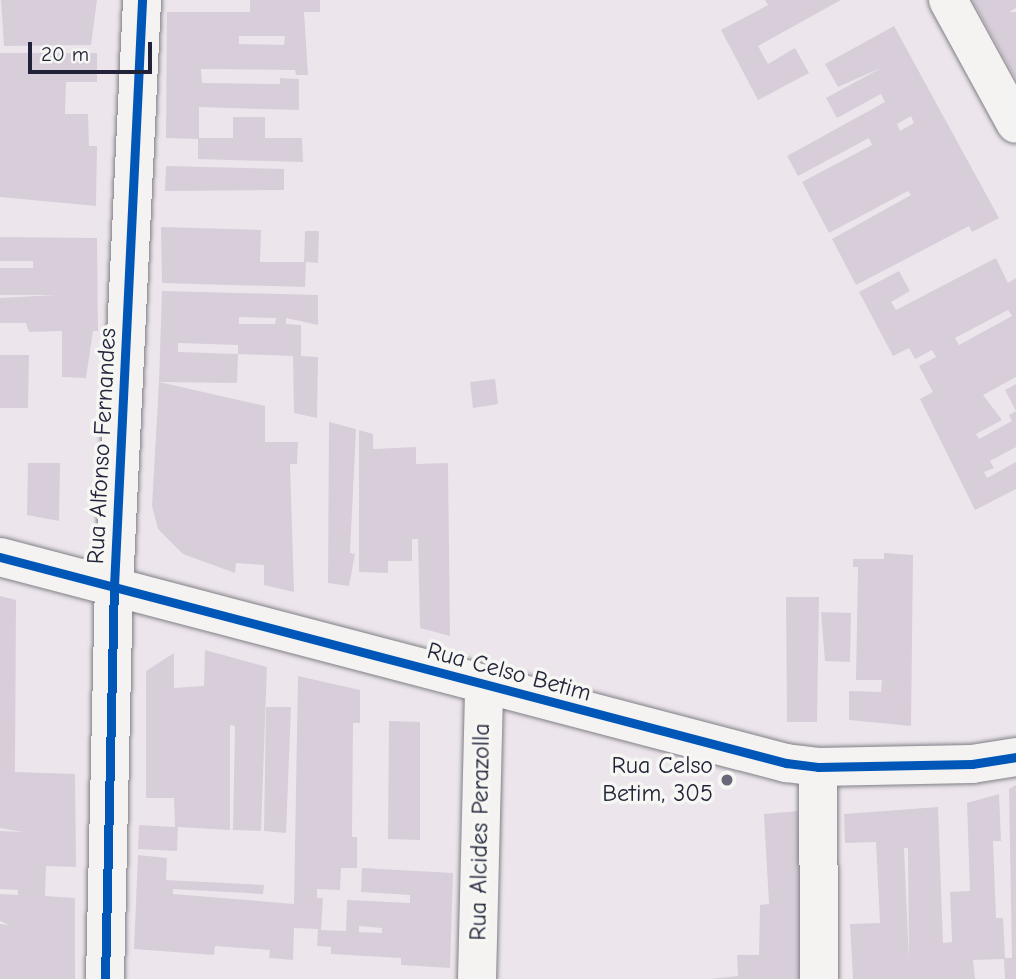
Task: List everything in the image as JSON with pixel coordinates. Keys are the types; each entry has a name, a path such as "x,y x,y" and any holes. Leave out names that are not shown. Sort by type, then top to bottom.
{"street":[{"name":"Rua Alfonso Fernandes","path":"105,979 114,586 142,0"},
{"path":"948,0 1016,124"},
{"name":"Rua Celso Betim","path":"0,557 484,686 818,767 972,764 1016,757"},
{"name":"Rua Alcides Perazolla","path":"477,979 484,686"},
{"path":"818,767 819,979"}],"building":[{"path":"1,0 97,0 91,45 4,46"},
{"path":"250,0 320,0 320,12 304,12 308,75 296,75 295,70 201,69 202,83 280,84 280,78 299,79 299,110 199,107 199,138 233,138 233,117 265,117 265,138 302,138 303,162 198,159 198,139 166,138 167,12 250,12","holes":["239,36 285,36 284,45 239,44"]},
{"path":"765,0 841,0 758,46 768,64 795,48 809,73 758,100 721,30 768,5"},
{"path":"972,0 1016,0 1016,8 1009,12 1016,12 1016,79"},
{"path":"894,26 999,218 972,232 969,226 856,285 832,239 911,195 908,191 829,233 802,182 872,145 869,138 798,176 787,156 885,102 881,94 837,118 826,98 883,67 838,87 825,64","holes":["911,116 914,123 900,131 897,124"]},
{"path":"0,53 97,53 97,82 66,82 65,114 88,114 89,146 97,146 96,206 0,197"},
{"path":"166,166 284,169 284,190 165,191"},
{"path":"161,227 261,230 260,262 304,262 305,231 319,231 318,263 306,262 305,287 162,283"},
{"path":"0,237 97,238 98,331 93,331 86,378 62,377 62,331 29,332 26,323 0,323 0,298 56,295 0,295 0,268 33,268 33,261 0,261"},
{"path":"996,258 1008,283 1016,278 1016,377 983,395 1002,420 976,434 979,439 1012,421 1009,415 1016,411 1016,447 990,461 994,468 984,472 987,478 1016,462 1016,489 975,510 920,399 933,392 919,366 936,357 932,350 915,359 909,348 893,356 859,292 899,271 910,291 891,302 896,310","holes":["1008,310 1012,316 959,345 955,338"]},
{"path":"162,291 318,295 318,325 286,318 286,324 301,325 301,356 318,357 317,418 294,413 293,356 238,354 237,383 159,382","holes":["239,317 276,318 275,324 239,324","178,343 238,345 238,354 178,352"]},
{"path":"0,355 29,355 28,408 0,408"},
{"path":"495,379 498,404 473,408 470,382"},
{"path":"159,382 265,406 265,442 298,442 297,464 290,464 294,592 264,585 264,565 236,563 235,573 183,554 158,529 152,506"},
{"path":"1016,384 1016,411 1005,390"},
{"path":"329,422 356,429 350,553 355,554 349,586 328,583"},
{"path":"359,430 373,434 373,449 416,447 416,464 448,463 450,636 420,628 418,539 412,539 412,561 388,561 388,573 359,572"},
{"path":"28,463 60,463 59,521 27,515"},
{"path":"884,553 913,555 911,726 849,720 849,691 881,692 882,680 856,680 858,567 853,567 853,559 884,559"},
{"path":"0,596 16,600 15,772 75,774 76,867 46,866 45,896 75,898 75,979 0,979 0,924 9,925 0,921 0,894 18,895 18,890 0,889 0,831 23,832 0,828"},
{"path":"786,597 819,597 817,722 787,722"},
{"path":"821,612 851,613 850,662 825,661"},
{"path":"205,650 267,667 261,831 233,830 235,726 230,725 230,830 178,827 177,851 138,849 139,825 175,827 174,798 146,798 146,671 174,653 174,688 204,686"},
{"path":"298,676 360,690 360,723 353,723 352,837 357,837 357,868 341,868 340,890 317,889 317,898 323,898 321,930 346,931 347,900 410,903 410,895 361,892 362,868 453,873 450,968 401,965 401,958 331,954 331,947 317,946 318,929 294,928 293,960 269,958 270,950 215,946 214,955 134,949 138,855 167,858 166,880 264,885 263,894 173,889 173,894 294,904","holes":["359,926 382,928 382,933 359,932"]},
{"path":"266,707 291,707 286,833 264,831"},
{"path":"389,721 420,722 420,840 388,839"},
{"path":"1016,785 1016,979 1005,979 1004,959 973,960 975,979 853,979 850,924 880,923 876,842 845,843 844,814 938,807 943,943 952,942 950,892 970,891 967,803 999,794 1001,841 993,841 996,918 1003,918 1005,958 1012,958 1009,789","holes":["904,848 908,848 909,962"]},
{"path":"798,811 805,979 709,979 738,976 737,955 759,955 760,905 769,904 764,814"}],"cycle path":[{"path":"105,979 114,586 142,0"},
{"path":"0,557 786,763 818,767 972,764 1016,757"}],"place":[{"name":"Rua Celso Betim, 305","path":"727,780"}]}
